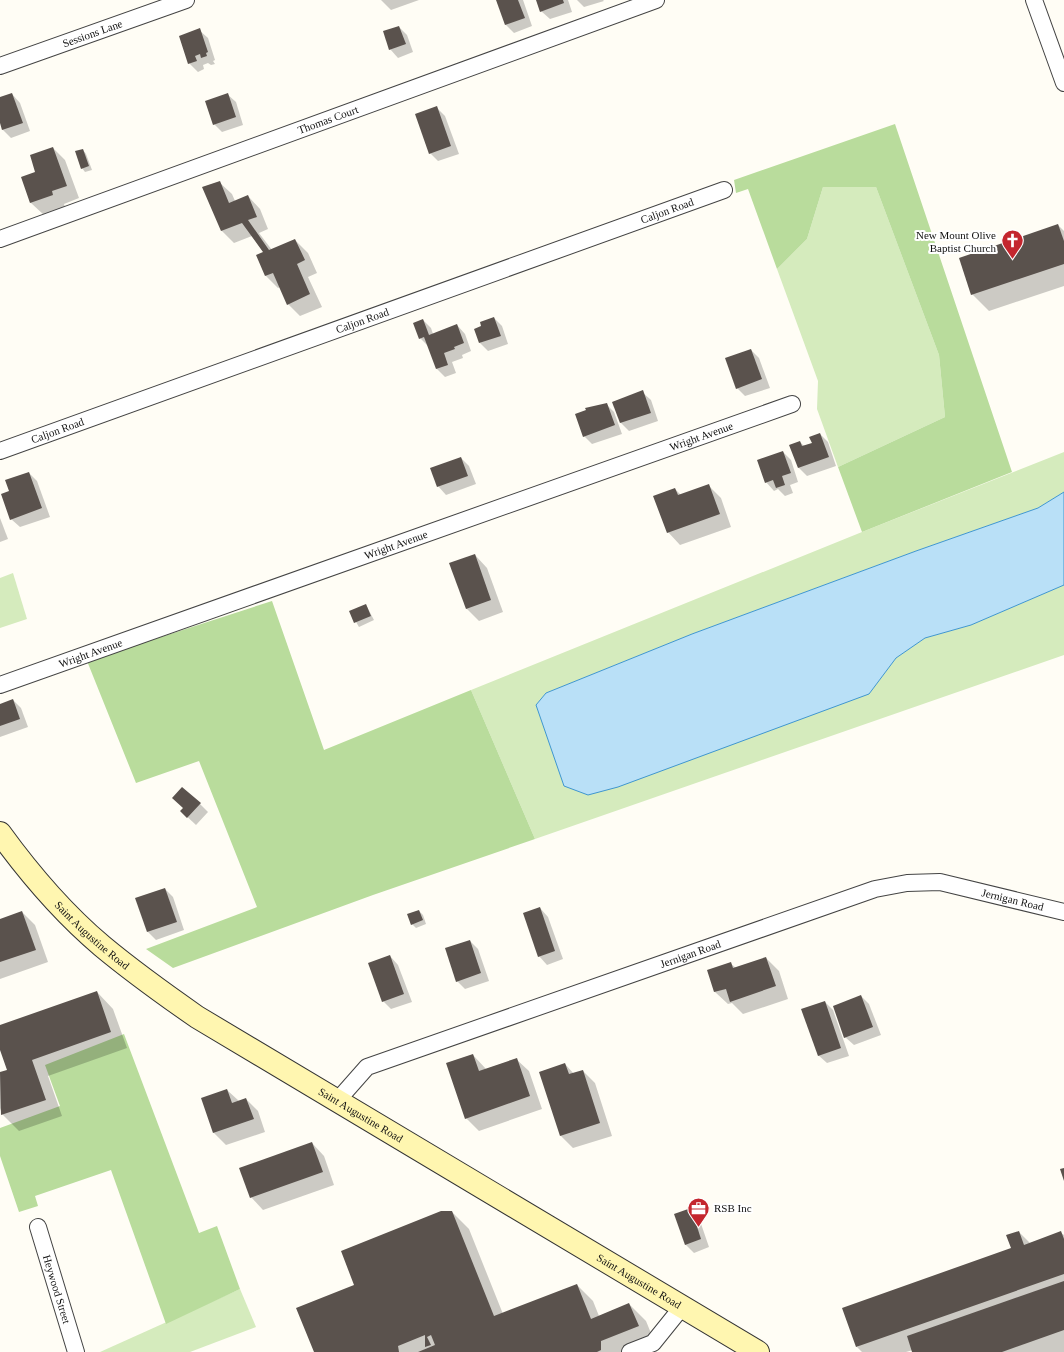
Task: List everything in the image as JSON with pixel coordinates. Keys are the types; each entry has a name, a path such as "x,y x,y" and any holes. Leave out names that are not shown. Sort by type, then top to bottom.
{"main road":[{"name":"Saint Augustine Road","path":"0,832 20,859 63,908 101,945 158,990 197,1017 758,1352"}],"street":[{"name":"Sessions Lane","path":"0,66 186,0"},
{"name":"Thomas Court","path":"0,239 656,0"},
{"path":"1034,0 1064,83"},
{"name":"Caljon Road","path":"0,451 724,190"},
{"name":"Wright Avenue","path":"0,685 792,404"},
{"name":"Jernigan Road","path":"337,1101 367,1067 875,889 907,883 940,882 1064,912"},
{"name":"Heywood Street","path":"38,1227 76,1352"},
{"path":"630,1352 653,1343 682,1307"}],"green space":[{"path":"895,124 1012,472 862,532 838,467 945,417 939,355 876,187 823,187 807,239 777,269 748,189 736,193 734,180"},
{"path":"823,187 876,187 939,355 945,417 838,467 817,409 818,381 777,269 807,239"},
{"path":"1064,452 1064,492 1038,508 916,551 692,634 546,693 536,705 869,694 896,658 925,638 971,625 1064,585 1064,655 535,839 471,690"},
{"path":"13,573 27,619 0,628 0,578"},
{"path":"272,601 324,750 471,690 535,839 373,895 173,968 146,949 257,907 199,761 136,783 87,661"},
{"path":"124,1034 199,1233 217,1226 240,1289 166,1324 111,1170 35,1196 38,1206 19,1212 0,1156 0,1128 60,1106 45,1065"},
{"path":"240,1289 256,1327 190,1352 100,1352"}],"water":[{"path":"1064,492 1064,585 971,625 925,638 896,658 869,694 618,787 588,795 564,786 536,705 546,693 692,634 916,551 1038,508"}],"building":[{"path":"496,0 518,0 525,18 505,25"},
{"path":"536,0 563,0 564,3 540,12"},
{"path":"399,26 406,44 389,50 383,31"},
{"path":"200,28 208,52 206,53 207,56 201,58 200,54 195,56 197,61 188,64 179,36"},
{"path":"12,93 23,123 2,130 0,123 0,97"},
{"path":"228,93 236,117 213,125 205,101"},
{"path":"437,106 451,146 429,154 415,114"},
{"path":"53,147 67,186 52,191 53,195 30,203 21,177 35,172 30,155"},
{"path":"83,149 89,166 81,169 75,151"},
{"path":"220,181 229,203 248,195 257,217 248,220 269,250 295,239 305,260 297,264 310,294 287,305 273,273 265,276 256,255 263,252 242,223 221,231 202,187"},
{"name":"New Mount Olive Baptist Church","path":"1058,224 1064,241 1064,264 971,295 959,258"},
{"path":"494,317 501,336 479,343 474,329 481,326 480,322"},
{"path":"423,319 429,335 457,324 464,343 454,347 455,349 444,353 448,365 436,369 424,337 419,339 413,323"},
{"path":"751,349 762,379 736,389 725,358"},
{"path":"643,390 651,413 620,423 612,402"},
{"path":"607,403 615,425 583,437 575,414 586,410 585,408"},
{"path":"820,433 829,457 798,468 789,445 800,441 802,446 812,443 809,437"},
{"path":"783,451 791,473 782,476 785,485 776,488 773,480 765,483 757,460"},
{"path":"461,457 468,476 437,487 430,468"},
{"path":"29,472 42,508 10,520 1,494 9,491 5,480"},
{"path":"709,484 720,514 667,533 653,496 675,488 678,495"},
{"path":"475,554 491,600 466,609 449,563"},
{"path":"366,604 371,616 354,623 349,611"},
{"path":"13,699 20,719 0,726 0,704"},
{"path":"182,787 201,803 187,818 180,811 183,808 172,798"},
{"path":"165,888 177,922 147,932 135,898"},
{"path":"540,907 555,951 538,957 523,913"},
{"path":"419,910 423,920 411,925 407,914"},
{"path":"22,911 36,950 0,962 0,919"},
{"path":"470,940 481,973 456,982 445,948"},
{"path":"390,955 404,994 382,1002 368,963"},
{"path":"766,957 776,986 730,1002 726,989 714,992 707,970 731,962 733,968"},
{"path":"97,991 111,1032 32,1060 46,1100 1,1115 0,1072 7,1070 0,1050 0,1025"},
{"path":"861,995 873,1027 844,1038 833,1006"},
{"path":"825,1001 841,1048 818,1056 801,1009"},
{"path":"473,1054 479,1071 517,1058 530,1096 465,1119 446,1063"},
{"path":"565,1063 569,1074 583,1070 600,1123 560,1136 539,1072"},
{"path":"227,1089 232,1103 246,1098 254,1119 213,1133 201,1098"},
{"path":"312,1142 323,1172 250,1198 239,1168"},
{"path":"1064,1168 1064,1181 1060,1169"},
{"path":"691,1208 701,1239 685,1245 674,1214"},
{"path":"441,1211 452,1211 494,1316 577,1284 591,1319 629,1303 639,1326 601,1341 601,1350 597,1352 418,1352 435,1345 431,1335 427,1337 431,1345 425,1347 425,1335 398,1346 399,1352 314,1352 296,1308 354,1285 341,1251"},
{"path":"1019,1231 1024,1245 1061,1231 1064,1239 1064,1274 856,1347 842,1308 1011,1248 1006,1235"},
{"path":"1064,1281 1064,1330 1002,1352 912,1352 907,1336"}],"place":[{"name":"New Mount Olive Baptist Church","path":"1012,260"},
{"name":"RSB Inc","path":"698,1228"}]}
